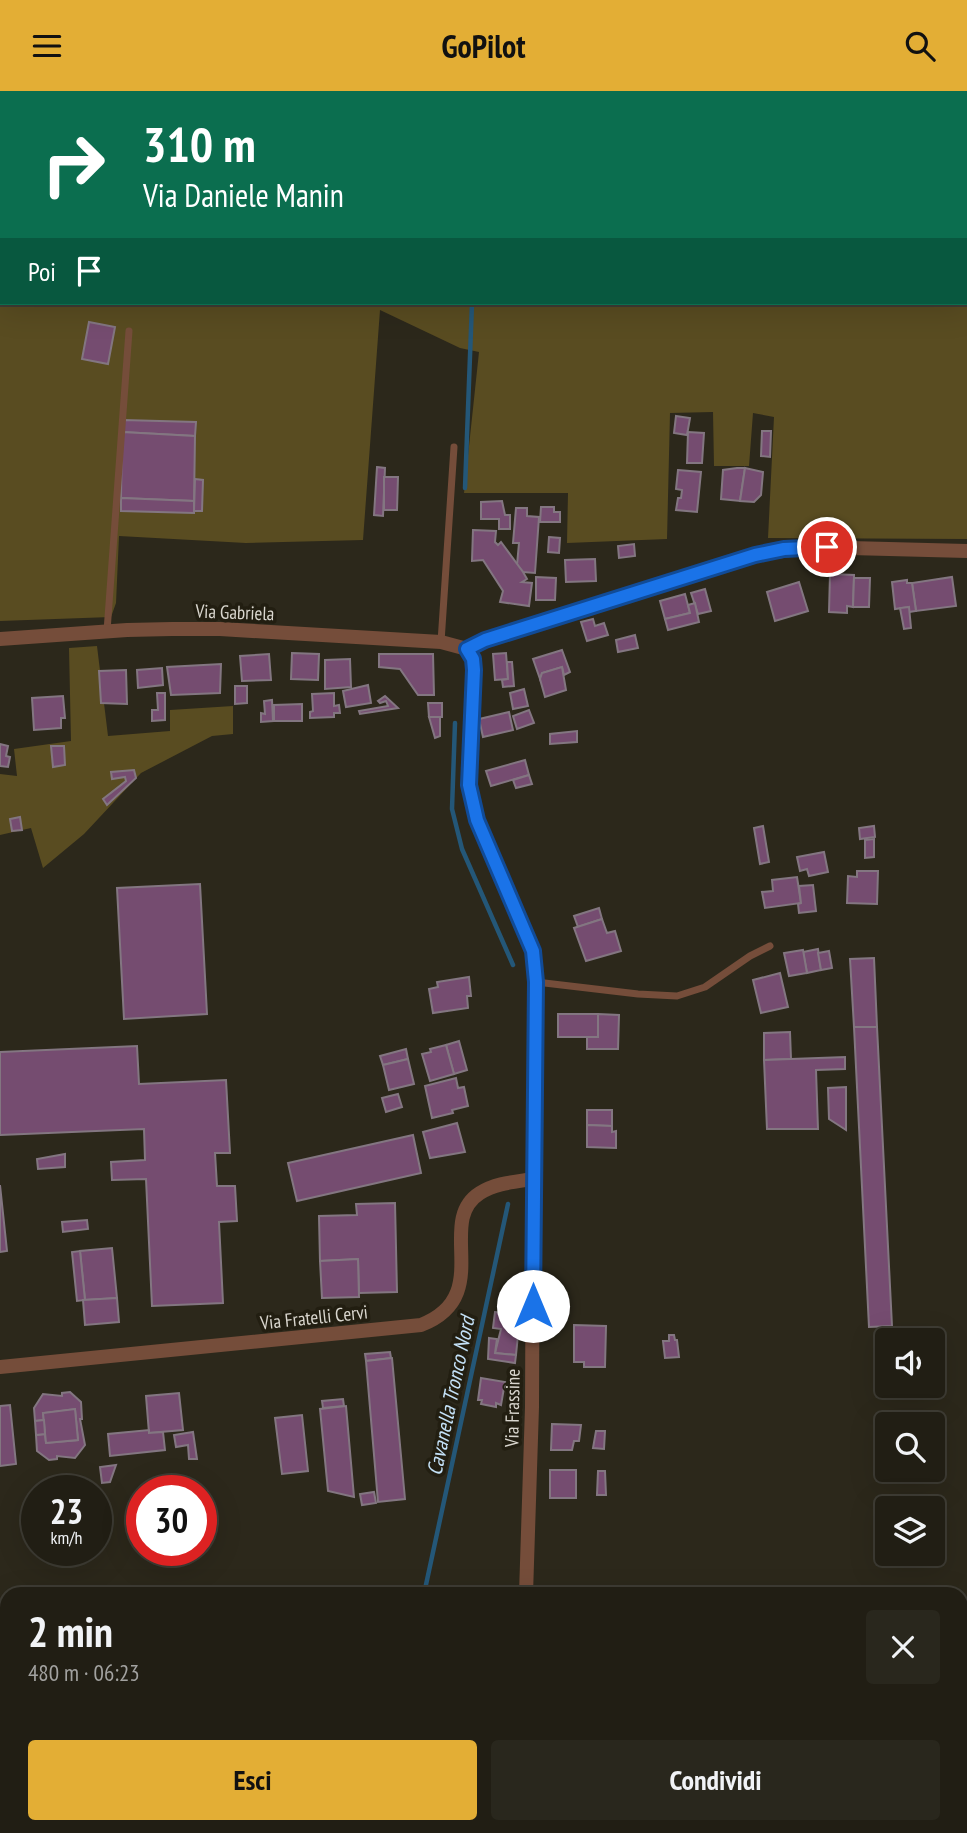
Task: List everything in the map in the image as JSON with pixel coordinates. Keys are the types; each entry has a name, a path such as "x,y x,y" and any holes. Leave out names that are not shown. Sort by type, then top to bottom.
{"street":[{"path":"467,649 485,640 755,555 811,547 967,551"},
{"name":"Via Gabriela","path":"0,639 107,631 220,629 441,642 467,649"},
{"name":"Via Frassine","path":"467,649 473,659 474,670 469,785 477,820 533,951 536,982 533,1407 526,1587"},
{"name":"Via Fratelli Cervi","path":"0,1367 421,1325 436,1319 454,1303 461,1275 462,1229 465,1212 470,1203 478,1194 497,1185 533,1179"}],"lane":[{"path":"107,631 129,331"},
{"path":"441,642 454,447"},
{"path":"536,982 677,996 705,987 750,956 770,946"}],"shaded area":[{"path":"0,305 967,305 967,539 768,538 774,417 753,413 749,466 714,466 713,412 670,413 667,539 567,543 568,493 464,493 479,352 460,348 380,310 363,540 246,543 119,536 116,603 111,617 0,621"},
{"path":"97,646 108,736 170,731 170,710 233,706 233,734 212,736 141,773 84,834 43,868 31,828 0,835 0,774 17,776 14,749 71,741 69,648"}],"building":[{"path":"89,322 115,327 108,364 82,359"},
{"path":"676,416 690,418 687,435 674,433"},
{"path":"123,420 196,422 195,436 122,432"},
{"path":"762,431 771,431 770,457 761,456"},
{"path":"122,432 195,436 194,501 121,498"},
{"path":"688,432 704,433 702,463 687,463"},
{"path":"377,467 385,468 383,516 374,515"},
{"path":"745,468 740,501 721,499 723,470"},
{"path":"745,468 763,472 761,495 754,502 740,501"},
{"path":"678,470 701,472 697,512 676,510 682,490 676,489"},
{"path":"384,477 398,477 397,510 384,510"},
{"path":"195,479 203,480 202,511 194,511"},
{"path":"121,498 194,501 194,513 121,511"},
{"path":"502,501 505,515 510,515 510,529 499,529 499,519 481,519 481,502"},
{"path":"541,507 554,507 554,512 560,512 560,522 540,522"},
{"path":"516,508 527,508 527,516 539,517 535,573 523,572 517,565 519,543 513,543"},
{"path":"473,530 496,531 495,542 498,545 501,542 523,572 527,579 522,582 532,583 529,606 500,602 503,591 483,560 472,561"},
{"path":"549,537 560,538 559,553 548,552"},
{"path":"634,544 635,556 619,558 618,546"},
{"path":"595,559 596,581 566,582 565,560"},
{"path":"830,574 854,575 853,607 847,606 847,613 829,612"},
{"path":"536,577 556,578 555,600 536,600"},
{"path":"952,577 956,606 916,611 912,583"},
{"path":"854,578 870,578 869,607 853,607"},
{"path":"907,580 907,583 912,583 916,611 909,612 909,607 895,609 892,582"},
{"path":"799,582 808,611 775,621 767,592"},
{"path":"705,589 711,611 698,614 691,593"},
{"path":"685,594 690,613 665,619 660,601"},
{"path":"695,603 699,622 668,630 665,619 690,613 688,605"},
{"path":"909,607 911,628 904,629 900,608"},
{"path":"593,619 595,626 604,623 608,635 587,641 581,622"},
{"path":"635,635 638,648 618,652 616,640"},
{"path":"562,650 570,672 564,675 562,667 542,673 540,679 533,659"},
{"path":"292,653 319,654 318,680 291,679"},
{"path":"506,653 508,679 495,680 493,654"},
{"path":"269,654 271,680 242,681 240,656"},
{"path":"379,654 433,654 434,695 418,695 400,669 379,667"},
{"path":"350,659 351,687 325,689 325,660"},
{"path":"507,662 512,662 514,686 503,687 502,680 508,679"},
{"path":"221,664 220,693 171,695 167,667"},
{"path":"562,667 566,690 545,697 540,679 542,673"},
{"path":"162,668 163,685 138,688 137,670"},
{"path":"126,670 127,704 101,703 99,671"},
{"path":"368,685 371,703 346,707 343,691"},
{"path":"235,686 247,686 247,703 235,704"},
{"path":"524,689 528,706 513,709 510,693"},
{"path":"157,693 165,693 165,720 152,721 152,710 158,710"},
{"path":"334,693 334,706 339,705 340,713 334,713 334,717 310,718 310,712 313,711 312,694"},
{"path":"63,696 65,718 61,718 61,728 34,730 32,698"},
{"path":"385,696 398,708 360,714 359,711 388,706 386,701 378,701"},
{"path":"272,700 273,721 261,722 261,713 265,714 264,701"},
{"path":"428,703 442,703 442,717 429,717"},
{"path":"302,704 302,721 274,721 274,705"},
{"path":"529,710 534,723 517,729 513,716"},
{"path":"509,712 513,730 483,737 479,719"},
{"path":"429,717 440,717 440,736 435,738"},
{"path":"577,731 577,742 550,744 550,734"},
{"path":"0,744 8,746 8,767 0,766"},
{"path":"51,746 64,746 65,765 53,767"},
{"path":"525,760 529,775 491,786 486,771"},
{"path":"134,770 136,778 107,805 103,799 126,781 125,777 112,779 111,772"},
{"path":"529,775 532,784 516,788 513,780"},
{"path":"20,817 22,830 12,831 10,819"},
{"path":"763,826 769,862 760,864 754,828"},
{"path":"874,826 875,837 860,839 859,828"},
{"path":"874,839 874,857 865,858 865,840"},
{"path":"824,852 828,872 809,876 807,869 800,871 797,857"},
{"path":"857,871 878,871 877,904 847,903 848,876 857,877"},
{"path":"797,877 801,903 765,908 762,892 773,891 772,880"},
{"path":"200,884 207,1014 124,1019 117,888"},
{"path":"813,885 816,911 799,913 799,886"},
{"path":"599,908 602,919 578,927 574,916"},
{"path":"602,919 607,933 615,931 621,951 586,961 574,928"},
{"path":"818,949 821,970 807,973 803,952"},
{"path":"803,950 807,973 789,976 784,953"},
{"path":"829,951 832,968 821,970 818,953"},
{"path":"874,958 877,1027 854,1027 850,959"},
{"path":"780,973 788,1007 761,1013 753,980"},
{"path":"469,977 471,996 467,996 468,1008 433,1013 429,989 438,987 437,982"},
{"path":"558,1014 598,1014 598,1037 558,1037"},
{"path":"598,1014 619,1015 618,1049 587,1049 587,1037 598,1037"},
{"path":"854,1027 877,1027 892,1326 869,1327"},
{"path":"790,1032 791,1059 764,1060 764,1033"},
{"path":"459,1041 467,1070 454,1074 446,1045"},
{"path":"446,1045 454,1074 430,1081 422,1054"},
{"path":"137,1046 139,1084 226,1080 230,1153 215,1153 217,1186 235,1186 237,1221 219,1222 223,1303 152,1306 146,1179 112,1180 111,1162 145,1160 144,1129 0,1135 0,1052"},
{"path":"406,1049 408,1059 383,1065 380,1056"},
{"path":"845,1057 845,1069 816,1070 818,1129 767,1129 764,1060"},
{"path":"408,1059 414,1084 389,1090 383,1065"},
{"path":"456,1078 458,1088 464,1087 468,1106 432,1118 425,1086"},
{"path":"846,1087 846,1130 829,1119 828,1088"},
{"path":"398,1094 402,1107 386,1112 382,1098"},
{"path":"587,1110 612,1110 612,1126 587,1125"},
{"path":"457,1123 465,1152 430,1158 423,1132"},
{"path":"587,1125 612,1126 612,1132 616,1131 616,1148 587,1147"},
{"path":"413,1135 421,1173 297,1201 288,1163"},
{"path":"65,1154 65,1167 38,1169 37,1159"},
{"path":"0,1185 7,1251 0,1252"},
{"path":"395,1203 397,1292 359,1293 358,1259 320,1261 319,1216 357,1215 356,1204"},
{"path":"87,1220 88,1229 63,1232 62,1222"},
{"path":"112,1248 117,1298 85,1300 80,1251"},
{"path":"80,1251 85,1300 77,1301 72,1252"},
{"path":"358,1259 359,1297 322,1298 320,1261"},
{"path":"117,1298 119,1322 85,1325 83,1300"},
{"path":"495,1312 520,1315 516,1355 495,1353 501,1329 493,1328"},
{"path":"574,1325 606,1326 605,1367 584,1367 584,1362 574,1362"},
{"path":"669,1335 674,1335 677,1340 679,1357 665,1358 663,1341 669,1341"},
{"path":"489,1338 497,1339 495,1353 516,1355 515,1363 488,1359"},
{"path":"390,1352 391,1358 366,1361 365,1354"},
{"path":"392,1358 405,1499 378,1502 366,1361"},
{"path":"481,1378 505,1382 501,1405 496,1403 496,1407 481,1404 482,1400 478,1400"},
{"path":"70,1392 81,1402 80,1419 85,1445 75,1458 57,1456 57,1459 49,1460 37,1451 36,1435 45,1434 46,1443 78,1440 75,1409 43,1413 44,1420 35,1421 34,1408 43,1394 62,1396 62,1393"},
{"path":"179,1393 183,1430 149,1433 146,1396"},
{"path":"343,1399 344,1406 323,1408 322,1401"},
{"path":"10,1405 16,1464 0,1466 0,1406"},
{"path":"346,1406 354,1497 328,1491 320,1409"},
{"path":"75,1409 78,1440 46,1443 43,1413"},
{"path":"302,1415 308,1471 282,1474 275,1418"},
{"path":"44,1420 45,1434 36,1435 35,1421"},
{"path":"552,1424 581,1425 579,1441 574,1441 572,1450 551,1450"},
{"path":"149,1430 149,1433 163,1432 165,1450 110,1456 108,1434"},
{"path":"596,1431 605,1431 604,1449 593,1448"},
{"path":"193,1432 197,1459 189,1459 188,1445 176,1447 174,1435"},
{"path":"116,1465 112,1476 101,1475 100,1467"},
{"path":"550,1470 576,1470 576,1498 550,1498"},
{"path":"598,1471 605,1471 606,1495 597,1495"},
{"path":"374,1492 376,1503 362,1505 360,1494"}],"waterway":[{"name":"Cavanella Tronco Nord","path":"465,488 472,305"},
{"name":"Cavanella Tronco Nord","path":"455,723 452,809 462,849 513,965"},
{"name":"Cavanella Tronco Nord","path":"426,1587 508,1204"}],"route":[{"path":"533,1306 536,982 533,951 477,820 469,785 474,670 473,659 467,649 485,640 755,555 784,549 827,547"}]}
